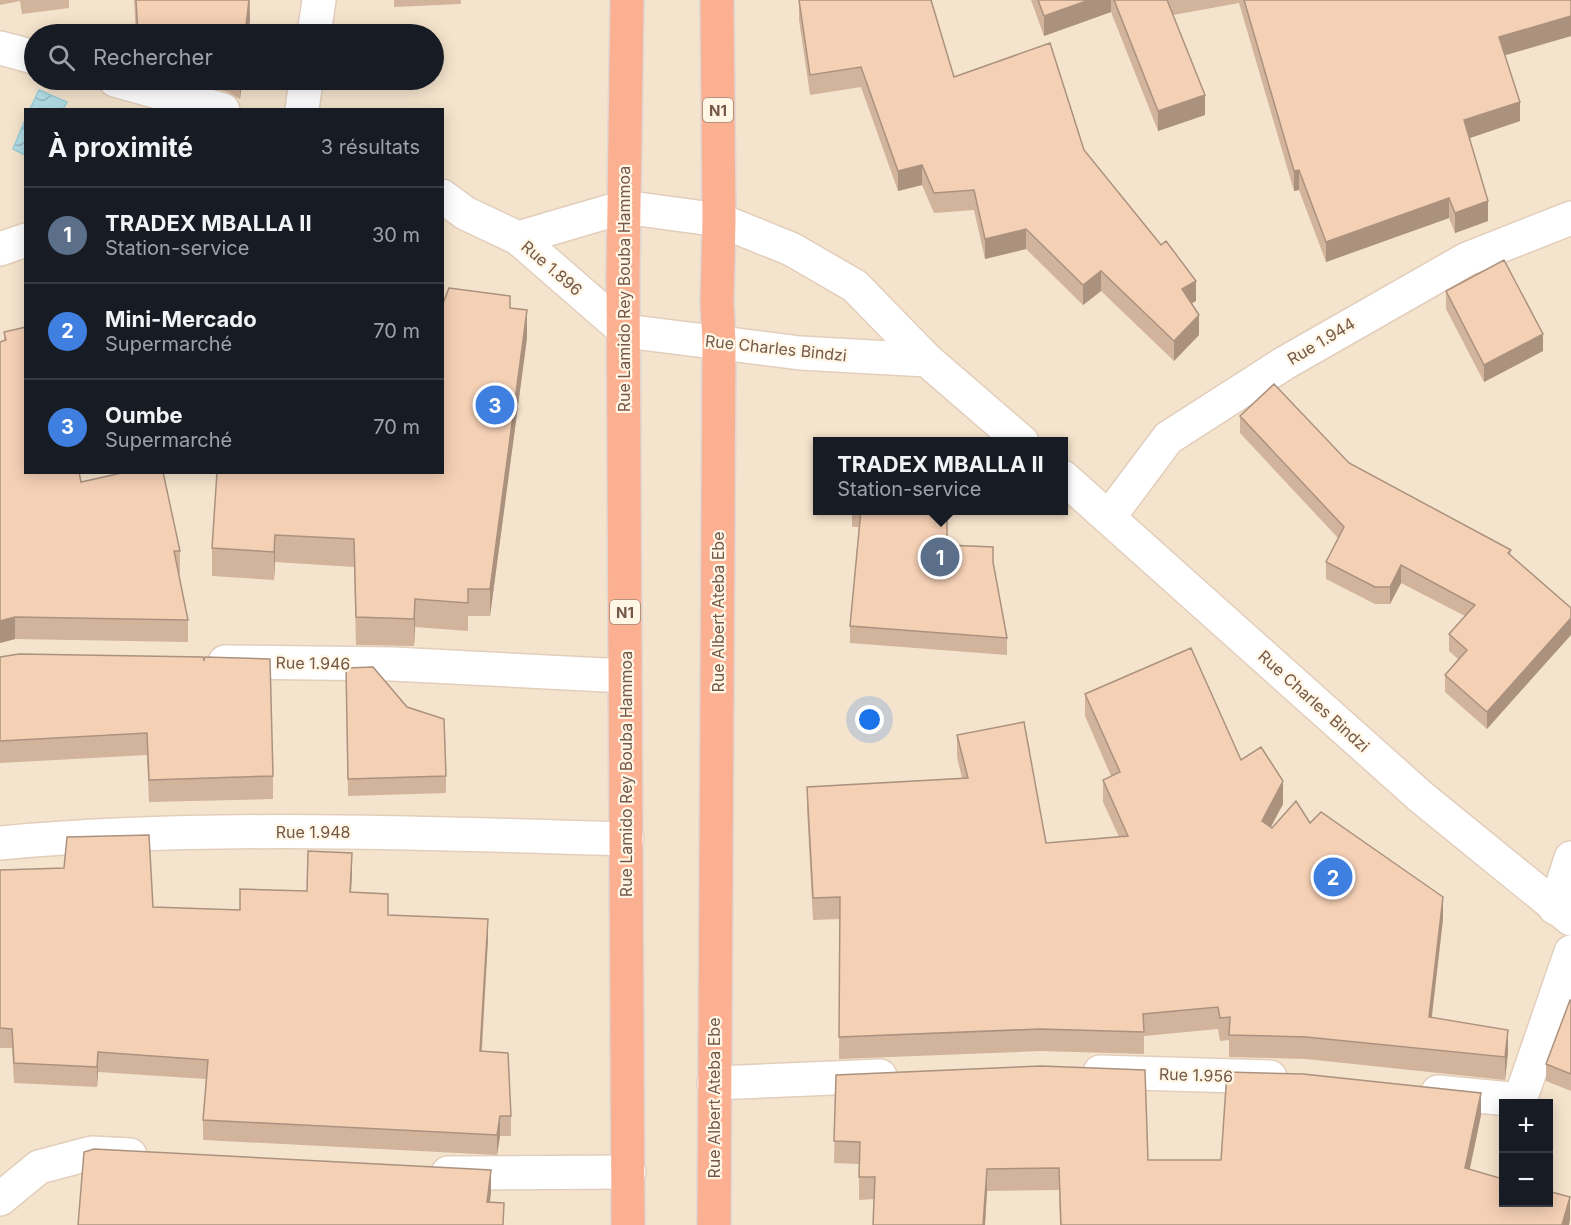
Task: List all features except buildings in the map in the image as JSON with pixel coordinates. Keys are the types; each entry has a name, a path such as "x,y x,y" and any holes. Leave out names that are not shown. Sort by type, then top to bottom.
{"highway":[{"name":"Rue Lamido Rey Bouba Hammoa","path":"627,0 624,207 628,1225"},
{"name":"Rue Albert Ateba Ebe","path":"714,1225 720,343 717,302 719,220 717,0"}],"street":[{"path":"315,24 319,0"},
{"path":"0,48 24,54"},
{"path":"135,90 160,102 207,108"},
{"path":"302,108 305,90"},
{"name":"Rue 1.896","path":"444,197 465,213 518,238 625,331"},
{"path":"518,238 624,207 719,220 791,249 855,286 927,360 1017,437"},
{"name":"Rue 1.944","path":"1109,517 1168,438 1283,364 1467,259 1571,218"},
{"path":"0,249 24,241"},
{"name":"Rue Charles Bindzi","path":"625,331 800,353 927,360"},
{"name":"Rue Charles Bindzi","path":"1068,481 1421,797 1563,914"},
{"name":"Rue 1.946","path":"192,661 393,664 625,676"},
{"name":"Rue 1.948","path":"0,843 72,836 308,831 627,838"},
{"path":"1563,914 1571,858"},
{"path":"1406,1089 1520,1100 1571,952"},
{"name":"Rue 1.956","path":"1074,1071 1304,1078"},
{"path":"714,1083 910,1074"},
{"path":"0,1199 39,1167 92,1153 162,1157"},
{"path":"418,1171 477,1174 629,1172"}],"shaded area":[{"path":"0,0 1571,0 1571,1225 0,1225"}],"water":[{"path":"39,90 67,102 64,108 30,108"},
{"path":"24,122 24,154 13,149"}],"place":[{"name":"Oumbe","path":"495,405"},
{"name":"TRADEX MBALLA II","path":"940,557"},
{"name":"Mini-Mercado","path":"1333,877"}]}
